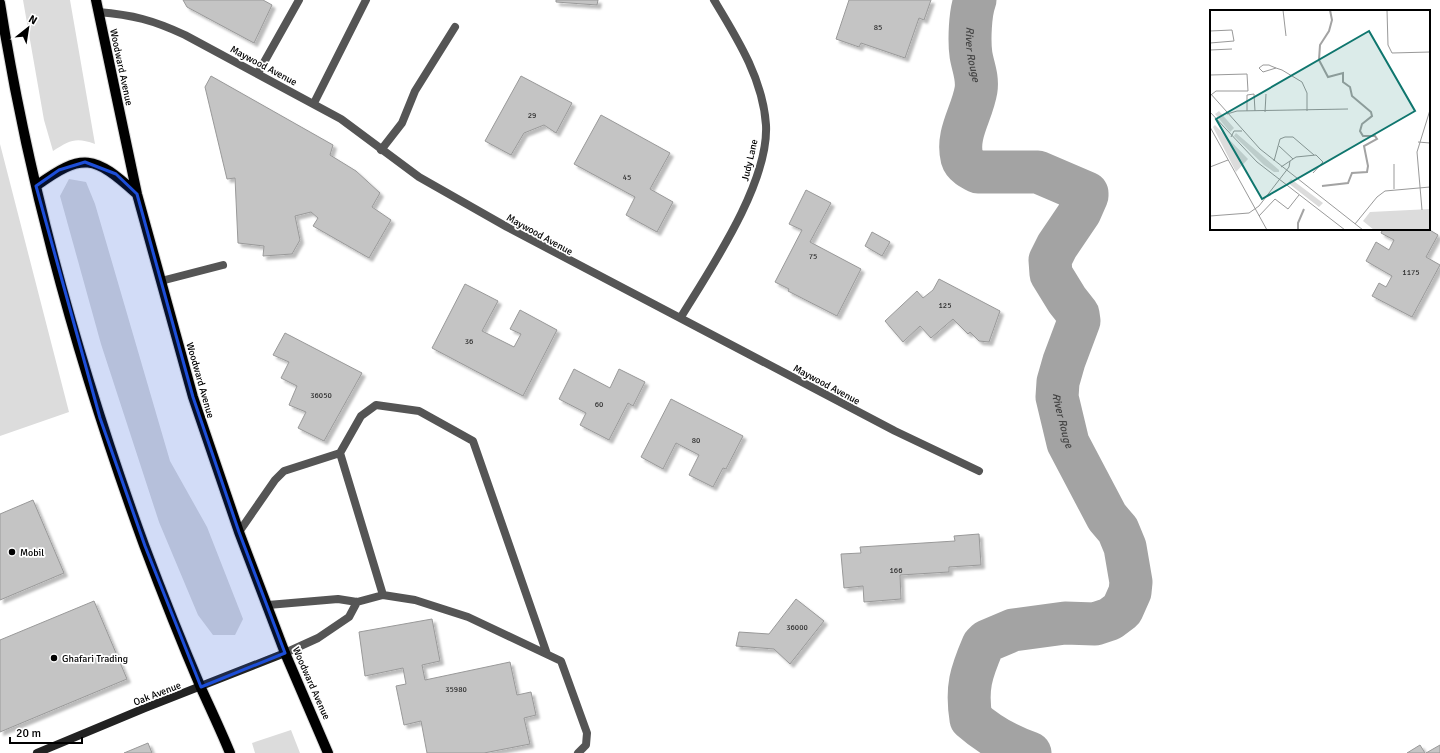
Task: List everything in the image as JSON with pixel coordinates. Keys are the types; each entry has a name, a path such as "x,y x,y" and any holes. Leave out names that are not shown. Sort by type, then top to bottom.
{"main road":[{"name":"Woodward Avenue","path":"96,0 137,194 193,397 238,532 268,605 285,653 328,753"},
{"path":"0,3 3,41 36,186 72,325 100,418 145,546 201,687 230,753"},
{"path":"36,186 70,164 85,162 99,165 116,174 137,194"}],"street":[{"path":"258,73 299,0"},
{"path":"314,103 366,0"},
{"name":"Judy Lane","path":"681,317 704,280 744,207 756,180 764,146 766,126 759,89 738,41 714,0"},
{"name":"Maywood Avenue","path":"98,12 132,15 159,22 258,73 341,119 419,177 500,224 599,277 681,317 895,431 979,471"},
{"path":"381,150 402,123 415,91 455,27"},
{"path":"161,281 223,265"},
{"path":"238,532 275,480 284,471 340,453 361,416 376,405 418,411 473,441 547,654"},
{"path":"340,453 383,596"},
{"path":"268,605 338,599 357,602 383,596 416,600 468,617 547,654 561,661 587,733 586,745 578,753"},
{"path":"285,653 318,638 350,617 357,602"},
{"name":"Oak Avenue","path":"37,753 145,708 285,653"}],"highlighted area":[{"path":"85,162 116,174 137,194 193,397 239,532 285,653 201,687 145,546 100,418 36,186 59,170"}],"shaded area":[{"path":"23,0 70,0 95,144 78,140 64,144 53,151 44,120"},
{"path":"0,144 69,412 0,436"},
{"path":"69,179 86,182 95,204 170,461 207,527 243,619 235,635 213,635 198,615 159,522 101,344 60,196"},
{"path":"291,730 300,753 255,753 252,743"}],"building":[{"path":"183,0 263,0 272,5 254,43 187,7"},
{"path":"556,0 598,0 597,5 556,2"},
{"path":"849,0 931,0 924,20 919,18 905,58 861,43 859,47 836,39"},
{"path":"211,76 333,145 330,155 356,171 380,193 372,207 391,220 369,258 313,226 318,218 311,212 295,216 300,240 292,254 263,256 264,246 238,243 235,178 227,179 205,87"},
{"path":"521,76 572,103 556,133 544,125 524,133 511,155 485,141"},
{"path":"601,115 670,153 650,189 673,202 657,232 626,215 635,197 574,164"},
{"path":"806,190 831,203 810,242 861,269 837,316 788,291 789,289 775,282 802,230 789,224"},
{"path":"1382,230 1430,230 1438,235 1426,257 1440,265 1412,317 1372,296 1379,283 1386,287 1392,276 1366,261 1376,242 1389,250 1394,240 1381,233"},
{"path":"872,232 890,242 882,256 865,246"},
{"path":"939,279 1000,311 989,342 979,341 970,332 968,334 953,319 931,338 920,326 903,342 885,321 917,291 923,298 933,290"},
{"path":"465,284 498,301 482,331 514,347 521,334 510,329 520,310 557,330 523,396 432,348"},
{"path":"285,333 362,373 324,441 298,428 306,412 289,405 297,386 281,378 289,362 273,355"},
{"path":"574,369 610,388 619,369 645,382 633,406 628,403 609,440 580,425 586,413 559,399"},
{"path":"671,399 743,436 726,469 723,468 713,487 689,475 699,455 676,443 663,469 641,457"},
{"path":"33,500 64,573 0,600 0,514"},
{"path":"979,534 981,565 949,567 949,572 900,575 901,599 864,602 863,586 844,588 841,554 861,553 860,547 955,541 954,536"},
{"path":"796,599 824,621 790,664 774,649 736,646 739,632 769,634"},
{"path":"94,601 127,679 0,732 0,640"},
{"path":"432,619 440,661 422,665 425,680 510,662 517,695 531,692 536,715 524,718 530,744 484,753 427,753 421,721 404,725 396,686 406,684 403,668 365,676 359,632"},
{"path":"148,743 152,753 124,753"},
{"path":"1420,745 1425,753 1407,753"},
{"path":"1440,745 1440,753 1426,753"}],"waterway":[{"name":"River Rouge","path":"975,0 970,27 970,42 971,55 976,76 976,90 961,141 962,158 964,163 978,172 1038,172 1087,193 1080,212 1057,246 1050,260 1051,274 1067,300 1078,314 1079,321 1064,361 1058,382 1057,397 1068,443 1107,517 1118,530 1125,547 1131,582 1130,592 1122,610 1110,619 1095,624 1065,623 1013,630 987,641 983,645 975,664 969,689 971,719 999,739 1030,753"}],"place":[{"name":"Mobil","path":"12,552"},
{"name":"Ghafari Trading","path":"54,658"}]}
